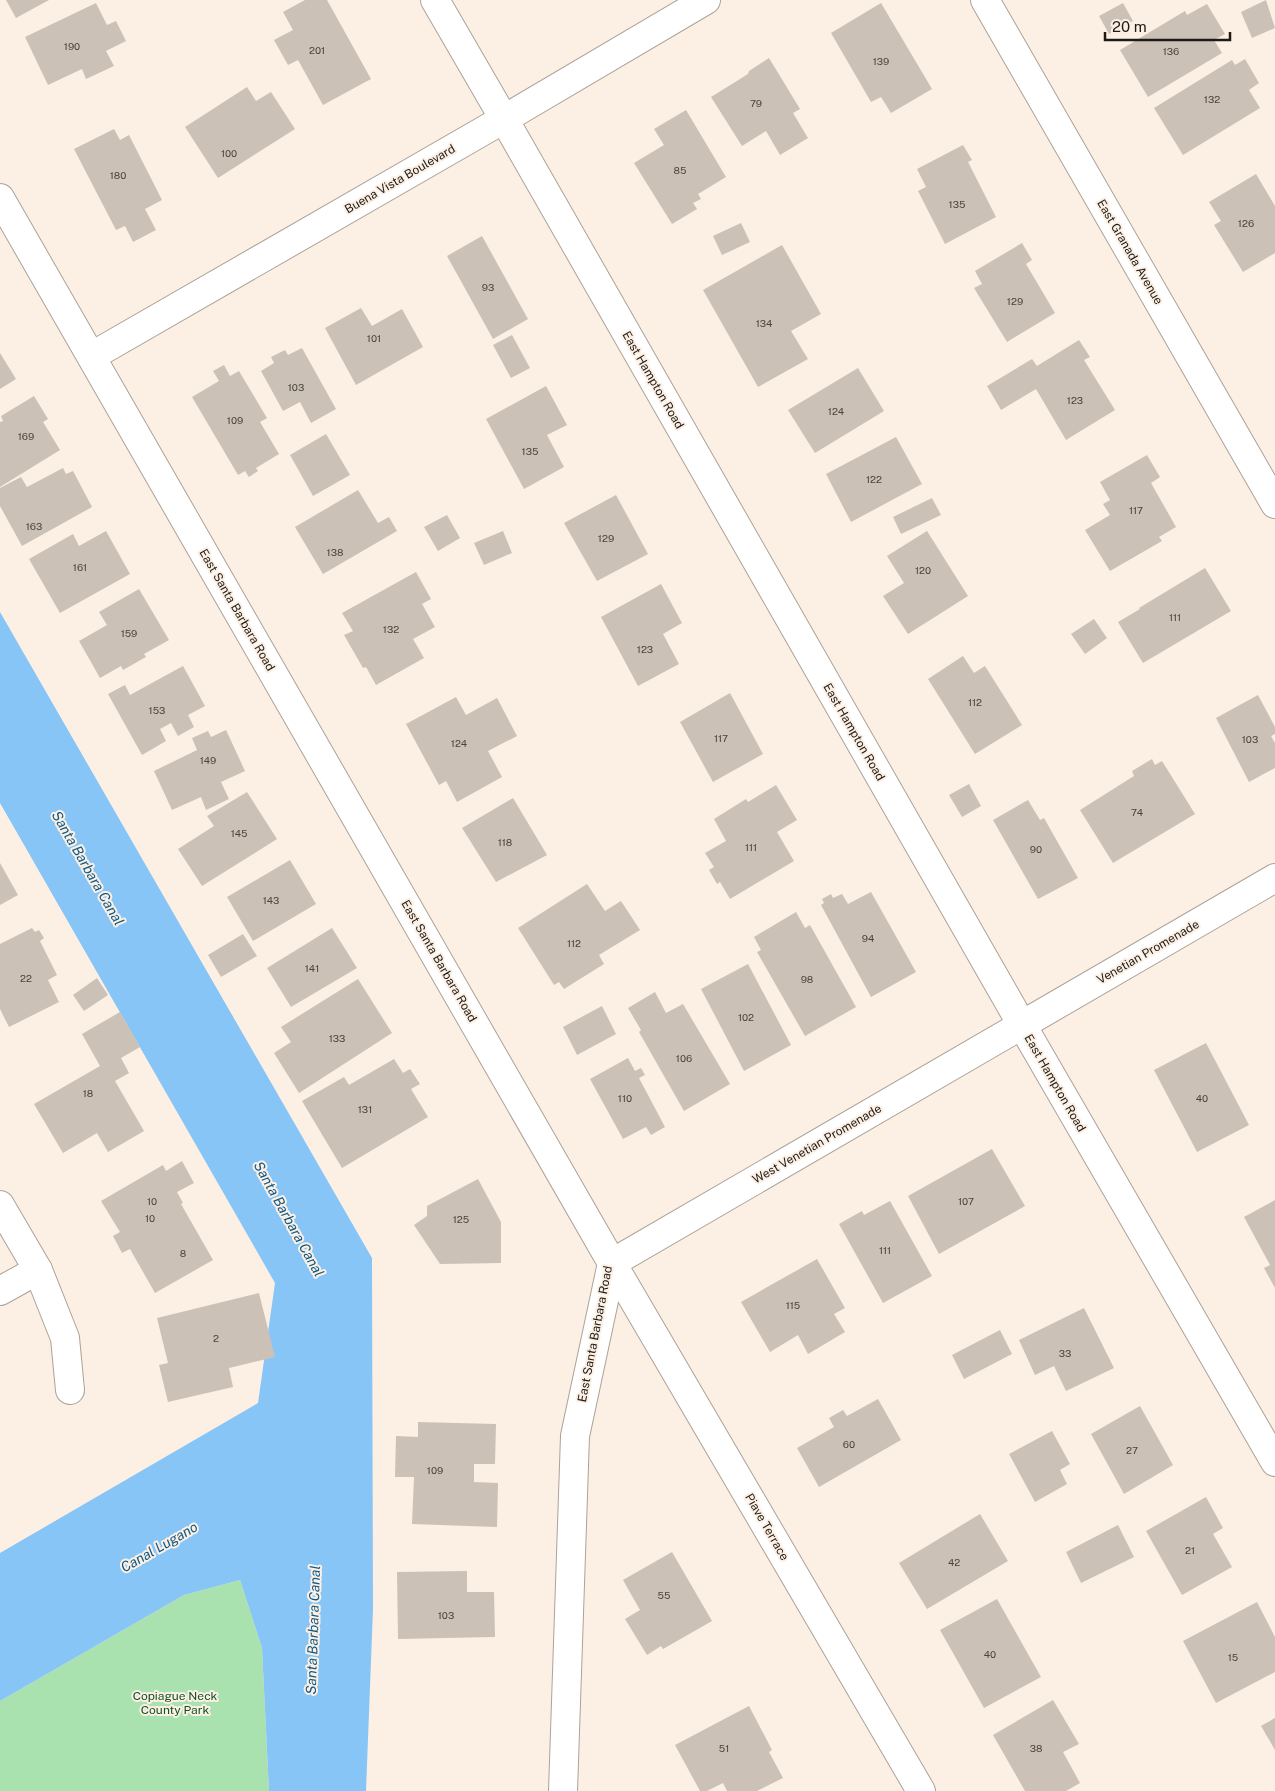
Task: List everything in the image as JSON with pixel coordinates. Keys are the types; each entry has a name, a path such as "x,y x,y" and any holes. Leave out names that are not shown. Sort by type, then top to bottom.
{"street":[{"name":"East Hampton Road","path":"434,0 1275,1462"},
{"name":"Buena Vista Boulevard","path":"92,356 504,119 706,0"},
{"name":"East Granada Avenue","path":"985,0 1275,504"},
{"name":"East Santa Barbara Road","path":"0,198 612,1263 575,1436 563,1791"},
{"name":"Venetian Promenade","path":"1022,1025 1275,878"},
{"name":"West Venetian Promenade","path":"612,1263 1022,1025"},
{"path":"0,1205 38,1270 65,1338 70,1390"},
{"name":"Piave Terrace","path":"612,1263 921,1791"},
{"path":"0,1291 38,1270"}],"green space":[{"name":"Copiague Neck County Park","path":"240,1580 262,1648 269,1791 0,1791 0,1701 184,1595"}],"water":[{"path":"0,612 372,1258 373,1609 366,1791 269,1791 262,1648 240,1580 184,1595 0,1701 0,1553 258,1403 275,1283 0,803"}],"building":[{"path":"6,0 49,0 16,18"},
{"path":"305,0 327,0 371,79 323,105 298,60 288,65 274,40 293,30 283,12"},
{"path":"1266,0 1275,28 1252,38 1241,12"},
{"path":"96,3 107,25 116,21 126,41 106,51 114,66 86,79 82,69 48,85 25,37"},
{"path":"881,3 932,89 891,113 881,97 871,102 831,33"},
{"path":"1123,3 1133,21 1109,34 1099,16"},
{"path":"1207,4 1225,34 1214,40 1222,53 1148,97 1120,50 1185,11 1187,15"},
{"path":"769,58 800,109 793,113 808,138 780,155 766,131 742,146 711,97 748,74 749,71"},
{"path":"1245,59 1259,83 1249,90 1260,108 1183,155 1154,108 1232,60 1235,65"},
{"path":"247,87 256,101 271,92 295,129 218,178 185,127"},
{"path":"686,110 726,177 698,194 701,199 693,203 697,209 672,224 634,163 664,145 654,129"},
{"path":"114,129 120,140 129,135 162,200 145,209 156,230 133,242 125,226 116,230 74,149"},
{"path":"963,145 972,160 968,162 996,217 945,244 918,191 926,187 917,169"},
{"path":"1256,174 1275,206 1275,253 1243,272 1214,225 1221,221 1209,202"},
{"path":"741,223 750,242 722,255 713,236"},
{"path":"482,236 528,319 493,339 447,256"},
{"path":"1022,243 1032,260 1026,264 1055,313 1007,342 974,288 982,284 975,271"},
{"path":"782,245 821,314 791,331 808,359 758,387 703,290"},
{"path":"361,308 372,326 402,309 423,347 356,385 325,328"},
{"path":"512,335 530,368 511,378 493,345"},
{"path":"1079,340 1090,357 1084,360 1115,410 1066,440 1036,389 1001,410 987,386 1032,359 1037,366"},
{"path":"302,348 336,409 311,423 300,402 283,411 261,371 274,363 271,357 285,350 288,355"},
{"path":"0,353 16,379 0,389"},
{"path":"224,365 230,376 239,371 267,418 260,422 279,454 256,468 258,471 249,477 245,471 238,475 192,397 219,381 213,371"},
{"path":"858,368 884,411 815,453 788,410"},
{"path":"546,386 567,425 547,435 564,467 524,489 486,419"},
{"path":"34,396 48,419 43,422 60,450 0,487 0,422 3,421 1,416"},
{"path":"326,434 350,475 313,496 290,455"},
{"path":"896,437 922,484 851,522 826,474"},
{"path":"1147,455 1160,477 1151,483 1176,527 1159,537 1162,541 1110,571 1085,530 1110,515 1103,504 1110,500 1100,482"},
{"path":"63,468 66,474 73,471 92,507 22,546 0,506 0,488 21,477 27,487"},
{"path":"358,490 378,523 389,517 397,531 323,574 295,527"},
{"path":"616,495 648,554 597,581 564,523"},
{"path":"932,498 941,515 901,534 893,517"},
{"path":"447,515 460,538 438,551 424,527"},
{"path":"106,531 130,574 60,613 29,559 73,534 79,546"},
{"path":"503,531 512,553 484,565 474,543"},
{"path":"927,531 968,596 908,634 883,596 904,583 887,556"},
{"path":"1205,568 1231,611 1143,663 1118,622"},
{"path":"416,572 431,599 422,604 435,627 413,639 424,658 376,685 366,667 363,668 344,635 353,631 342,613"},
{"path":"661,584 682,623 663,634 679,664 638,686 601,617"},
{"path":"139,589 169,640 144,654 146,657 123,670 121,666 100,678 79,641 107,625 99,612"},
{"path":"1094,619 1107,638 1085,654 1071,634"},
{"path":"963,656 974,673 985,666 1022,725 975,754 928,679"},
{"path":"183,666 205,706 188,715 194,727 178,736 171,723 160,729 166,741 142,755 108,694 125,685 130,695"},
{"path":"730,693 763,754 713,782 680,722"},
{"path":"1258,695 1275,727 1275,734 1271,736 1275,743 1275,768 1249,782 1216,718"},
{"path":"456,697 466,715 497,698 517,736 488,751 502,777 457,802 446,781 439,785 406,724"},
{"path":"226,730 245,771 221,782 229,799 206,810 201,797 172,810 154,771 197,750 192,738 208,731 211,737"},
{"path":"1152,759 1155,765 1162,761 1195,814 1113,863 1080,810 1134,776 1132,771"},
{"path":"969,784 981,806 962,817 949,795"},
{"path":"776,785 797,820 777,832 794,861 730,899 720,882 717,884 709,870 714,867 705,853 726,841 714,819 746,799 748,802"},
{"path":"247,792 277,839 202,886 178,849 214,826 207,816"},
{"path":"513,798 547,855 496,882 462,828"},
{"path":"1028,800 1040,820 1044,818 1078,878 1038,899 993,820"},
{"path":"290,860 316,904 253,941 227,897"},
{"path":"0,863 18,895 0,905"},
{"path":"587,884 605,911 621,901 640,930 599,955 604,964 564,989 559,982 554,985 518,928"},
{"path":"871,892 916,972 871,997 821,905 824,903 822,899 831,894 833,898 842,894 848,904"},
{"path":"796,912 805,928 810,925 856,1007 805,1036 757,952 761,950 754,937"},
{"path":"32,928 35,932 39,930 44,938 40,941 57,975 48,980 59,1002 9,1027 0,1009 0,944"},
{"path":"332,928 357,968 291,1007 267,968"},
{"path":"243,934 257,956 221,977 208,955"},
{"path":"748,964 791,1045 744,1071 701,989"},
{"path":"97,978 108,995 84,1011 73,995"},
{"path":"358,979 392,1033 299,1093 274,1053 291,1042 281,1027"},
{"path":"655,992 666,1013 683,1004 730,1084 684,1111 639,1032 641,1030 628,1008"},
{"path":"602,1006 616,1034 577,1055 563,1027"},
{"path":"120,1012 140,1047 121,1058 129,1073 115,1081 144,1131 108,1152 97,1133 63,1153 34,1104 100,1066 82,1034"},
{"path":"1206,1043 1249,1125 1197,1152 1154,1070"},
{"path":"628,1058 635,1071 641,1068 645,1075 639,1078 665,1127 651,1135 646,1127 623,1139 590,1079"},
{"path":"394,1059 403,1073 410,1069 420,1084 411,1089 428,1117 342,1168 302,1101 344,1077 349,1085"},
{"path":"992,1149 1025,1206 939,1254 908,1196"},
{"path":"182,1161 194,1183 177,1192 183,1203 181,1204 213,1260 155,1293 130,1249 122,1253 113,1236 120,1232 101,1201 163,1165 166,1171"},
{"path":"478,1179 501,1222 501,1263 440,1264 414,1225 427,1216 427,1206"},
{"path":"1275,1200 1275,1288 1264,1268 1270,1265 1244,1217"},
{"path":"890,1201 932,1276 883,1303 839,1224 862,1211 864,1215"},
{"path":"817,1259 845,1308 834,1314 845,1332 808,1354 798,1335 770,1352 741,1302"},
{"path":"259,1293 275,1357 229,1368 233,1387 168,1402 159,1365 168,1363 157,1318"},
{"path":"1084,1308 1114,1368 1066,1391 1054,1366 1035,1375 1019,1340"},
{"path":"1000,1330 1012,1354 964,1379 952,1355"},
{"path":"878,1399 901,1440 819,1487 797,1448 834,1427 829,1418 843,1410 847,1416"},
{"path":"1140,1406 1173,1465 1124,1494 1091,1434"},
{"path":"418,1422 496,1424 495,1464 474,1464 474,1482 498,1483 497,1527 412,1524 414,1477 395,1477 396,1436 418,1437"},
{"path":"1052,1431 1070,1464 1060,1470 1067,1484 1035,1502 1009,1454"},
{"path":"1206,1497 1223,1528 1213,1534 1232,1567 1182,1595 1146,1531"},
{"path":"980,1514 1008,1561 927,1609 899,1563"},
{"path":"1118,1525 1134,1557 1081,1583 1066,1552"},
{"path":"672,1552 712,1621 663,1649 661,1646 647,1655 625,1619 640,1610 623,1580"},
{"path":"467,1571 467,1592 494,1592 495,1637 398,1639 397,1572"},
{"path":"997,1599 1041,1677 984,1708 940,1630"},
{"path":"1257,1602 1275,1637 1275,1672 1216,1703 1183,1641"},
{"path":"1053,1700 1079,1744 1063,1752 1080,1783 1066,1791 1025,1791 993,1735"},
{"path":"749,1706 772,1750 769,1752 783,1778 757,1791 727,1791 723,1783 707,1791 700,1791 675,1745"},
{"path":"1275,1718 1275,1750 1261,1726"}],"water label":[{"name":"Santa Barbara Canal","path":"88,868"},
{"name":"Santa Barbara Canal","path":"289,1219"},
{"name":"Canal Lugano","path":"159,1547"},
{"name":"Santa Barbara Canal","path":"313,1630"}]}
